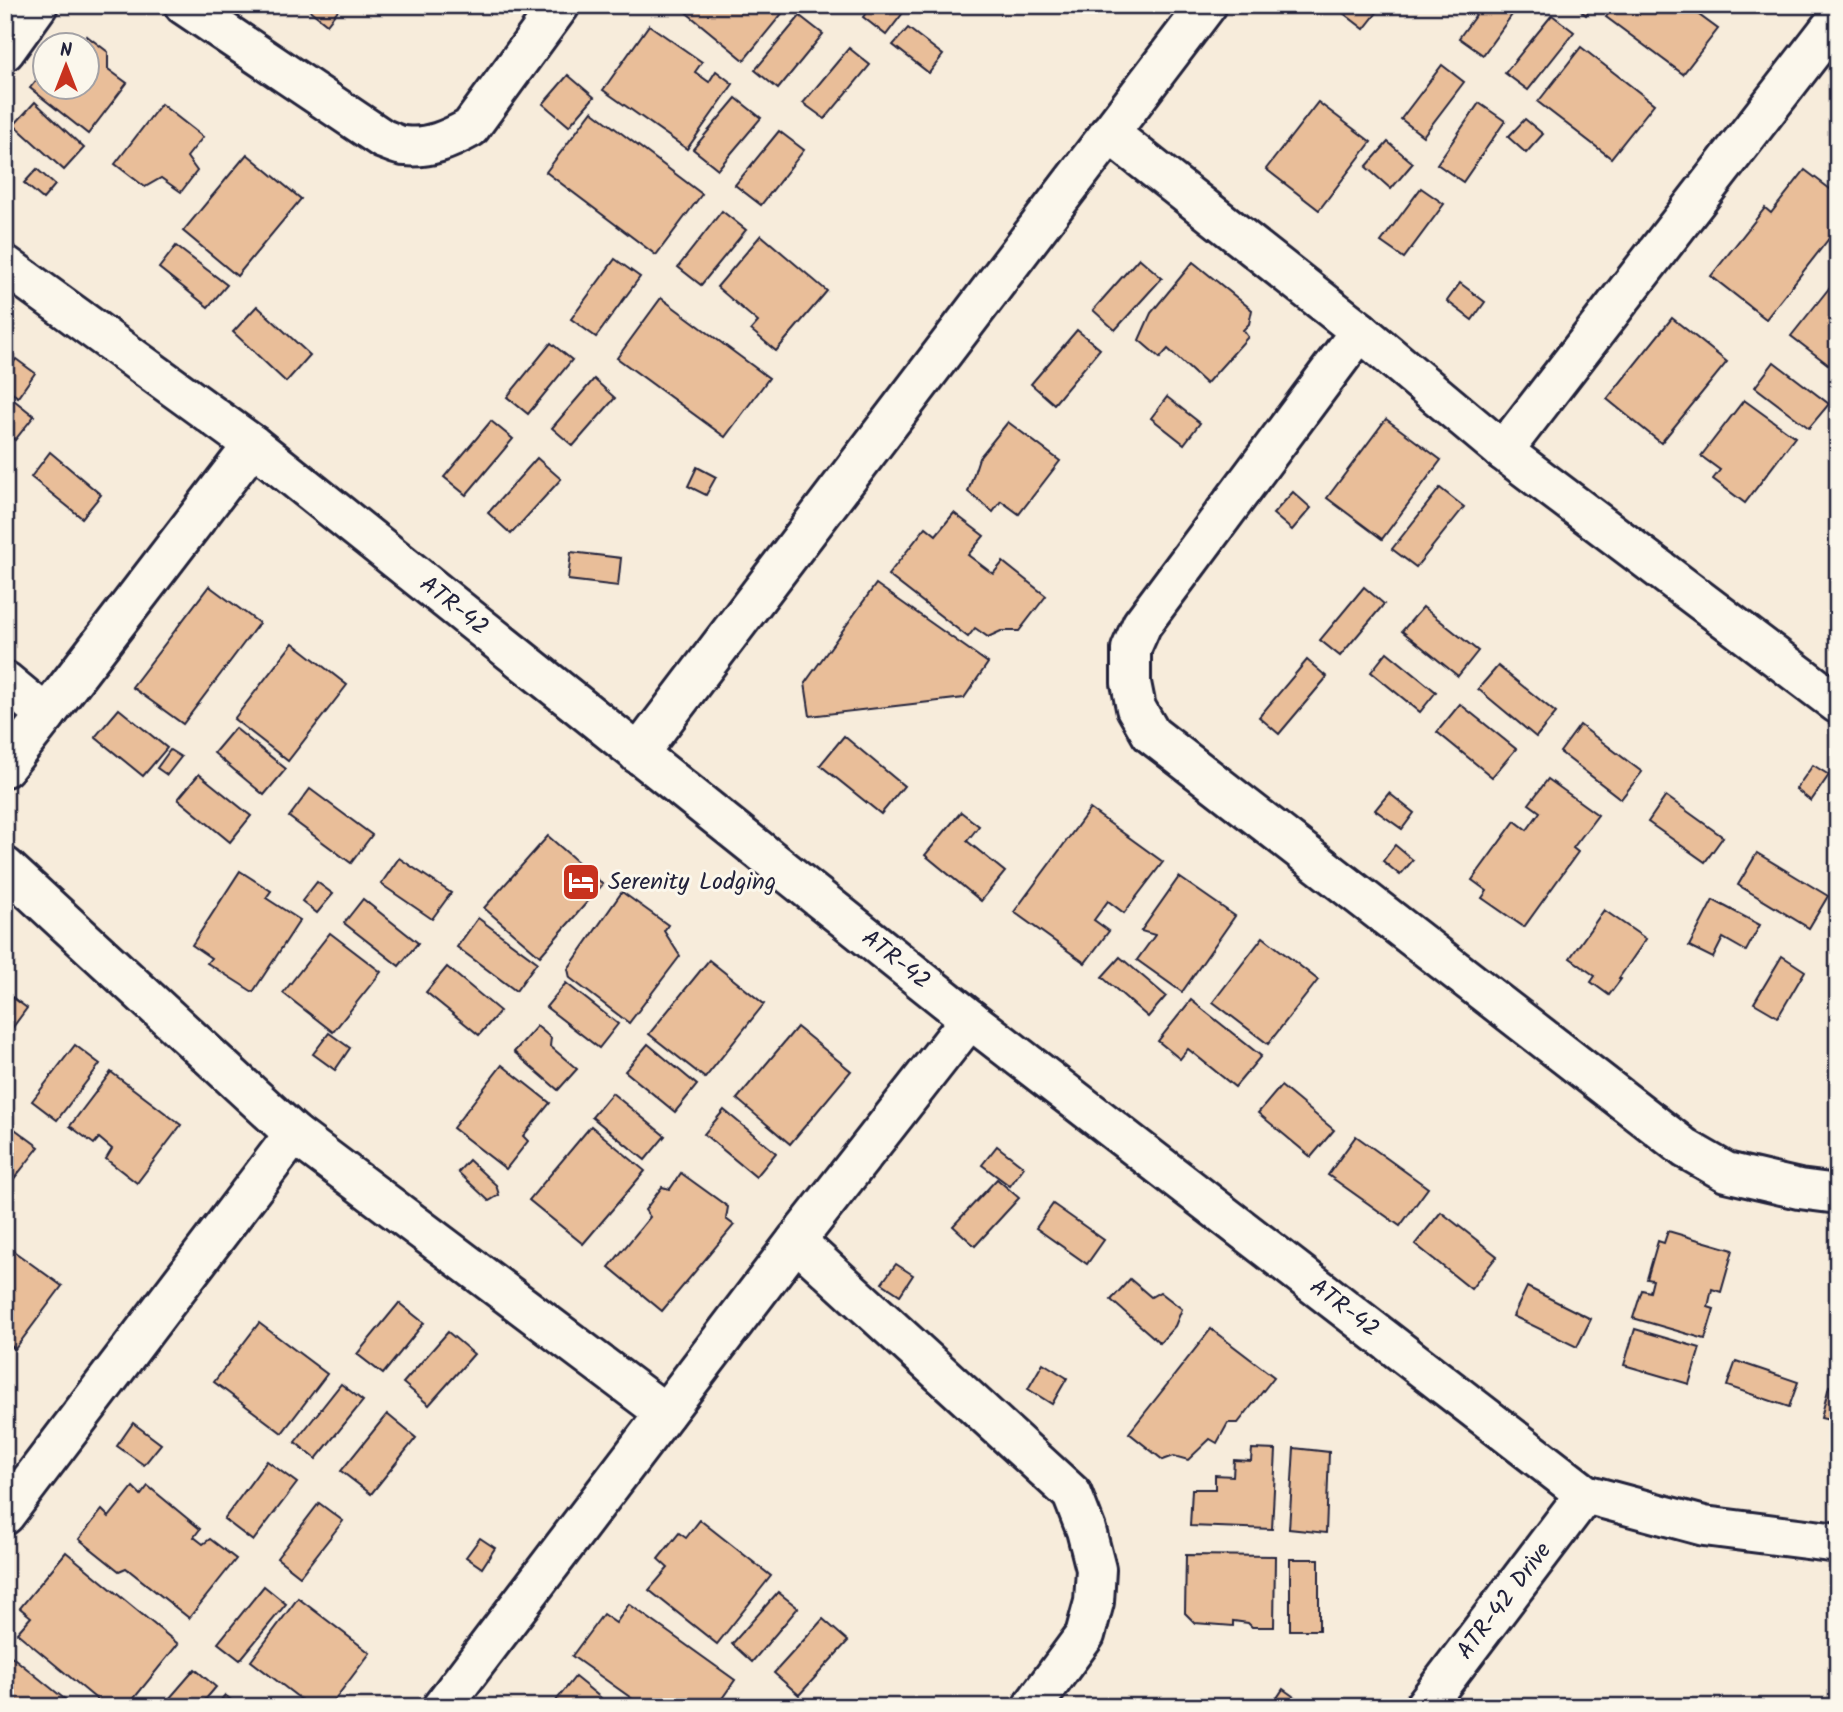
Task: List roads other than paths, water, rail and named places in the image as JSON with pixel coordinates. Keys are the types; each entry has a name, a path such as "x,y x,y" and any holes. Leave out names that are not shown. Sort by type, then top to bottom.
{"street":[{"path":"5,51 38,5"},
{"path":"184,5 383,139 403,146 426,146 449,140 470,128 560,5"},
{"path":"638,754 1207,5"},
{"path":"1503,451 1826,56 1838,18"},
{"path":"1109,133 1360,331 1503,451 1838,704"},
{"name":"ATR-42","path":"5,265 253,445 971,1019 1585,1494 1704,1526 1838,1543"},
{"path":"1360,331 1142,624 1131,649 1131,682 1136,708 1151,734 1686,1149 1726,1172 1799,1189 1838,1194"},
{"path":"5,767 253,445"},
{"path":"5,681 46,715"},
{"path":"5,867 294,1134 664,1413"},
{"path":"442,1707 796,1241 971,1019"},
{"path":"5,1515 294,1134"},
{"path":"796,1241 1072,1494 1086,1530 1096,1569 1094,1602 1085,1635 1031,1707"},
{"name":"ATR-42 Drive","path":"1424,1707 1585,1494"}],"place":[{"name":"Serenity Lodging","path":"581,882"}]}
